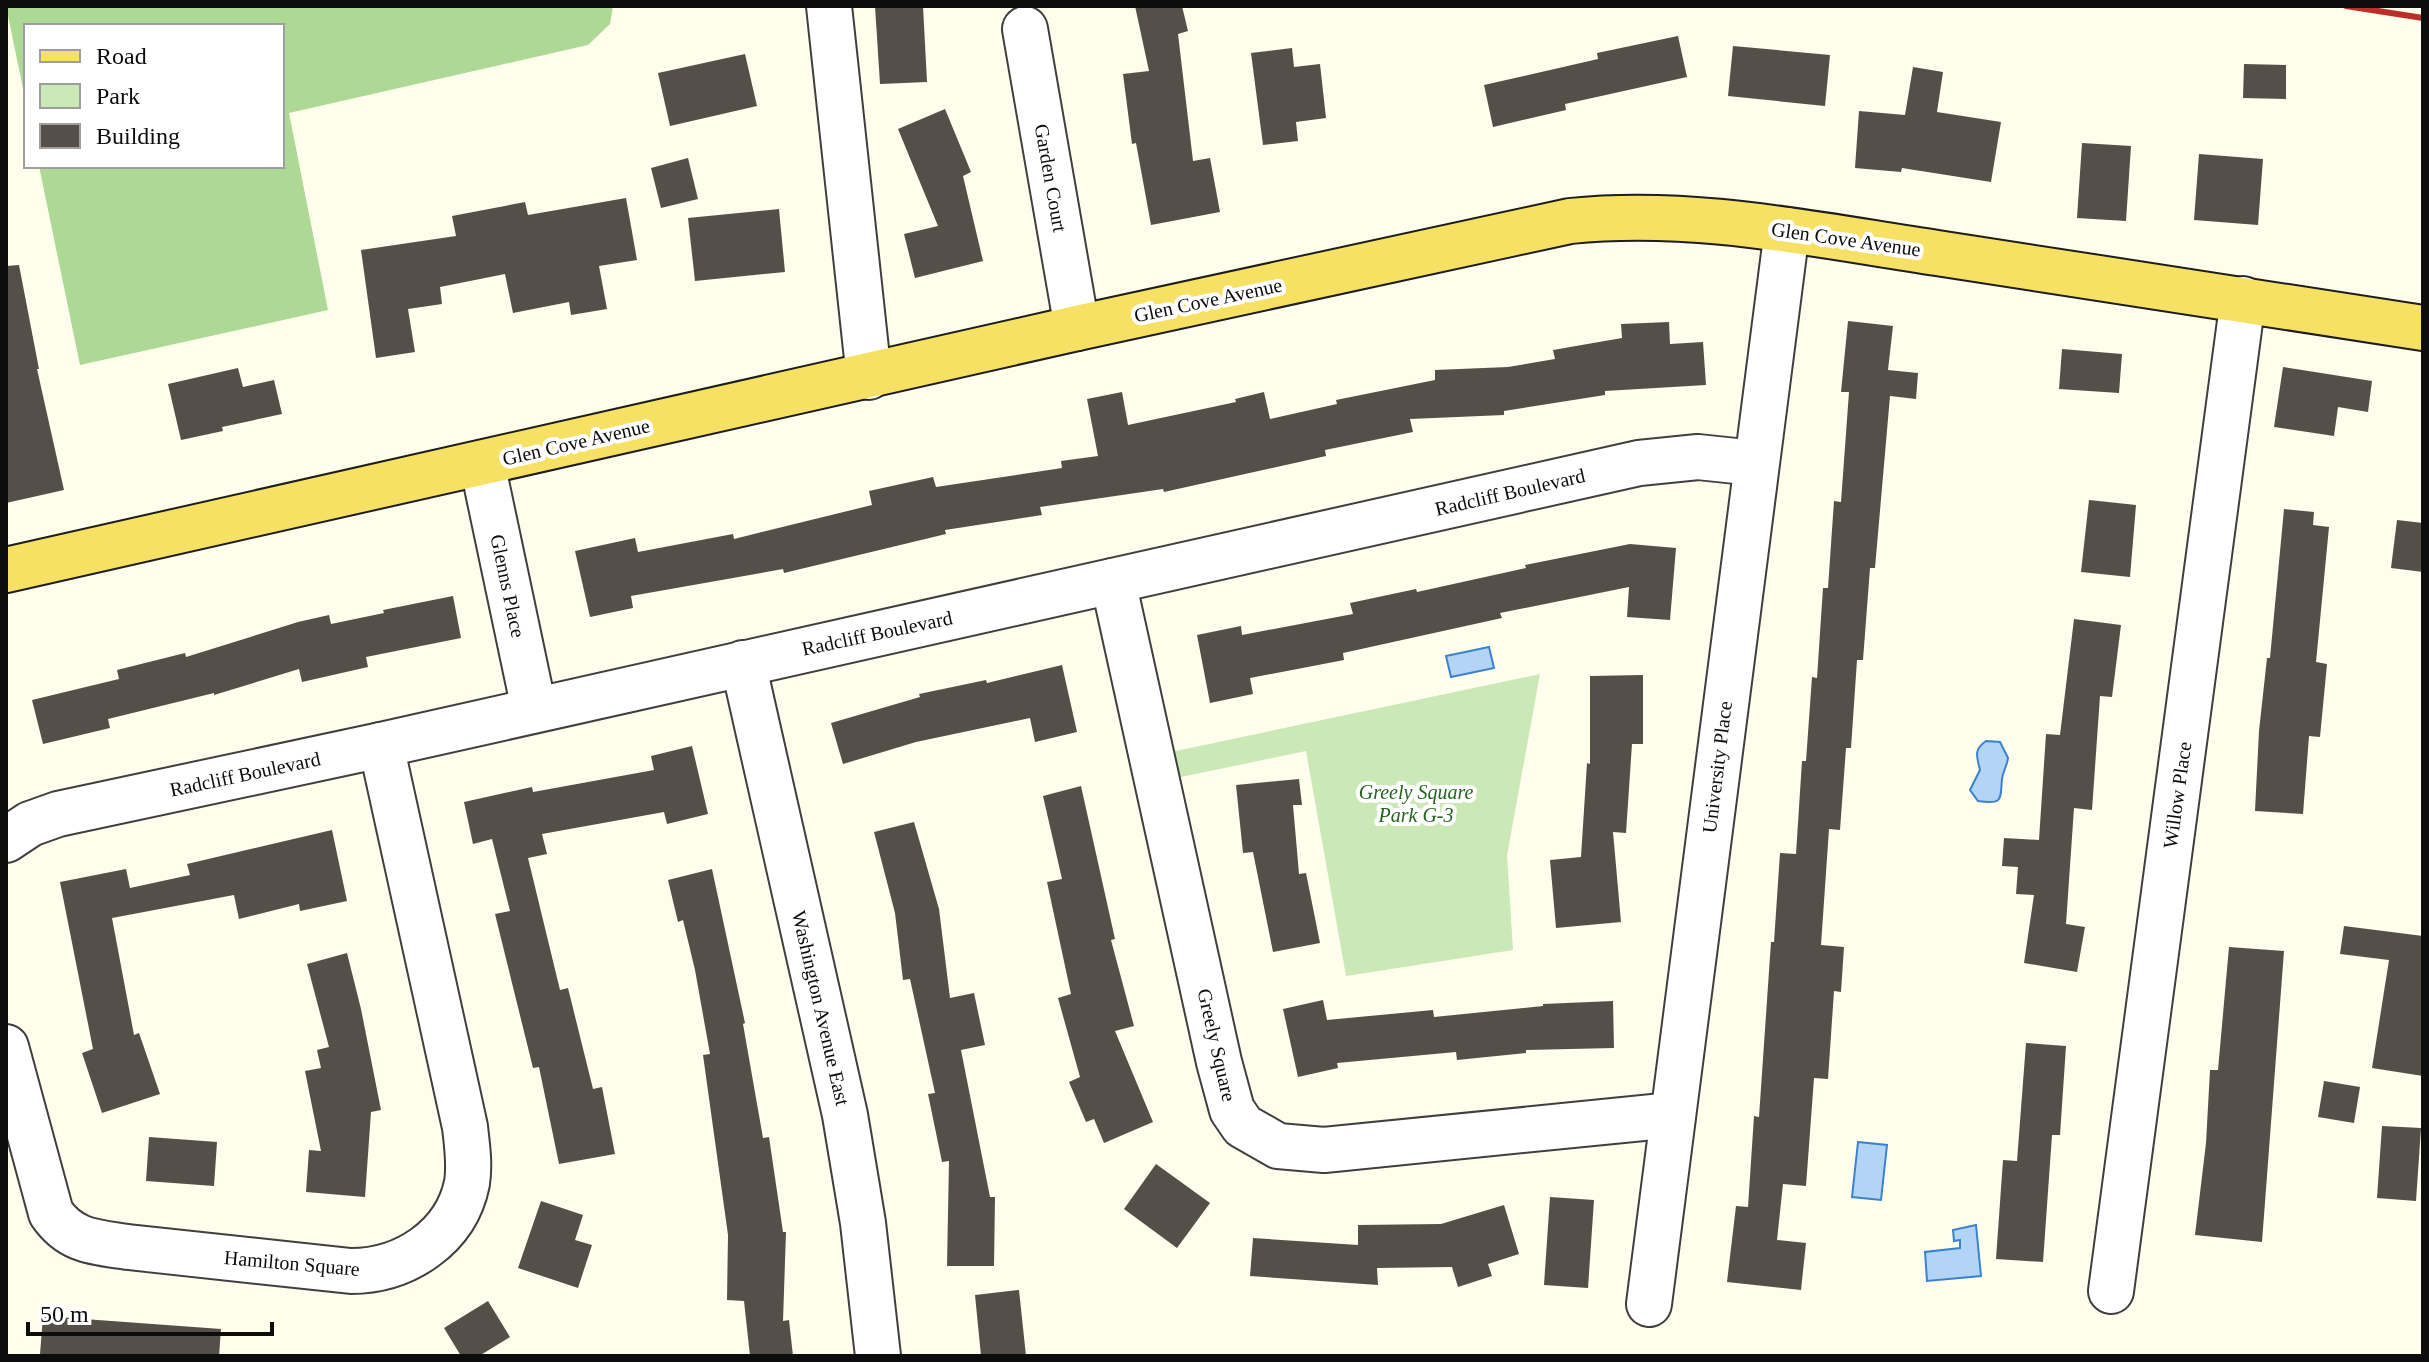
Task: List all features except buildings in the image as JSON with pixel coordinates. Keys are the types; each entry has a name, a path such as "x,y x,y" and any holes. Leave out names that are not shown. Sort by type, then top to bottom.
{"main road":[{"name":"Glen Cove Avenue","path":"6,570 1077,328 1570,221 1653,217 1787,230 2423,328"}],"street":[{"path":"829,6 869,377"},
{"name":"Garden Court","path":"1025,29 1077,328"},
{"name":"University Place","path":"1649,1304 1787,230"},
{"name":"Willow Place","path":"2111,1291 2243,299"},
{"name":"Radcliff Boulevard","path":"6,840 30,824 58,814 381,745 1639,463 1698,457 1755,463"},
{"name":"Glenns Place","path":"482,463 534,709"},
{"name":"Greely Square","path":"1113,581 1219,1062 1232,1110 1243,1126 1278,1146 1324,1150 1673,1115"},
{"name":"Washington Avenue East","path":"743,663 851,1142 878,1356"},
{"name":"Hamilton Square","path":"6,1047 51,1213 71,1234 128,1247 351,1271 396,1264 415,1256 432,1243 459,1205 466,1185 469,1159 465,1127 381,745"}],"green space":[{"path":"6,6 613,6 610,24 588,45 289,113 328,310 80,365 39,168 284,168 284,24 24,24 24,93"},
{"name":"Greely Square Park G-3","path":"1540,674 1507,855 1513,950 1346,976 1306,751 1157,782 1152,756"}],"water":[{"path":"1489,647 1494,668 1451,677 1446,656"},
{"path":"1986,741 2000,742 2008,758 1999,799 1992,802 1978,801 1970,790 1980,770 1978,751"},
{"path":"1858,1142 1887,1145 1881,1200 1852,1197"},
{"path":"1976,1225 1981,1276 1927,1281 1925,1252 1960,1248 1960,1240 1954,1241 1953,1230"}],"railway":[{"path":"2346,6 2423,18"}]}
